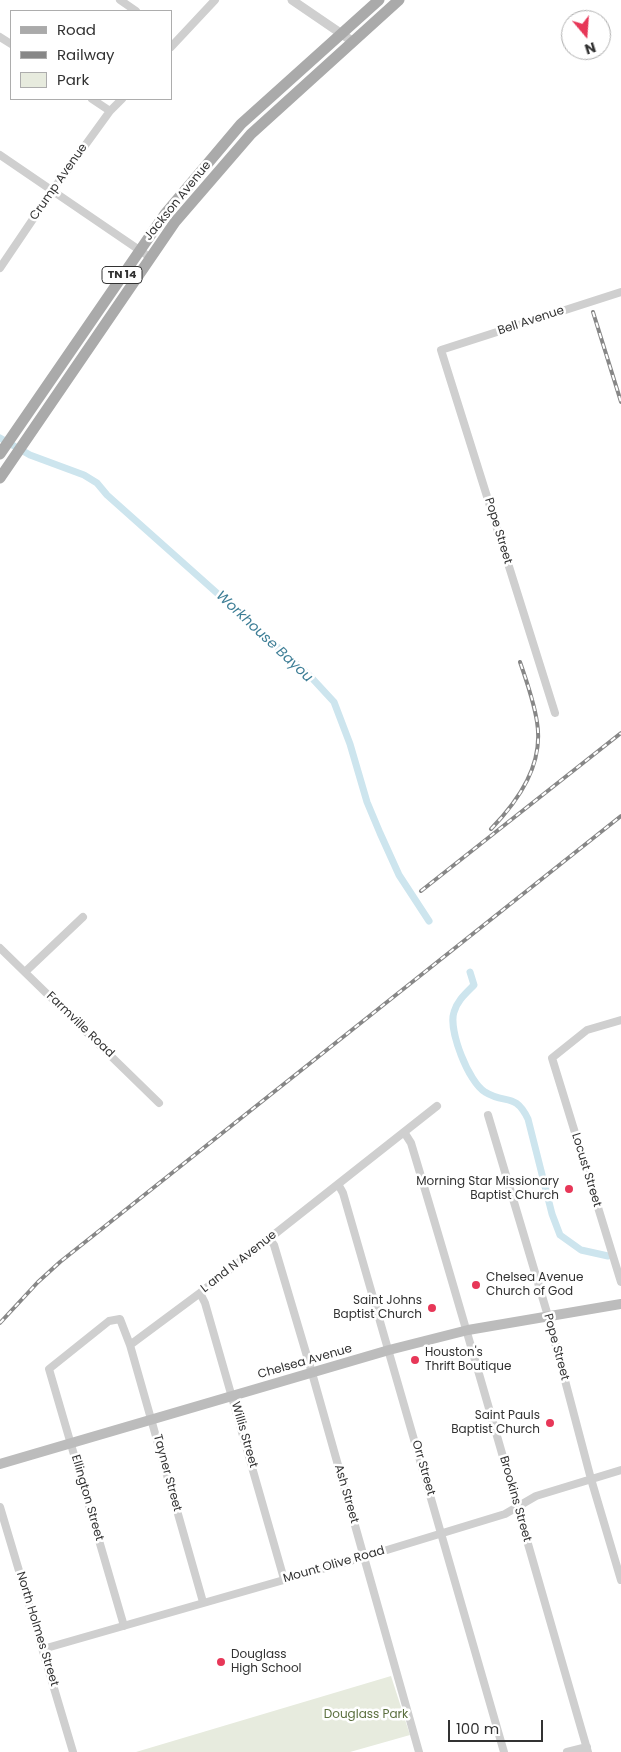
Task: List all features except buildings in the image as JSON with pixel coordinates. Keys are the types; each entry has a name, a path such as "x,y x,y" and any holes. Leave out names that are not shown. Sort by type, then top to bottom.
{"main road":[{"name":"Jackson Avenue","path":"0,454 164,214 241,124 379,0"},
{"name":"Jackson Avenue","path":"0,478 176,222 251,134 399,0"},
{"name":"Chelsea Avenue","path":"0,1464 152,1418 390,1350 468,1330 621,1304"}],"street":[{"path":"120,0 135,10"},
{"path":"174,38 215,0"},
{"path":"292,0 352,41"},
{"path":"94,100 110,111"},
{"name":"Crump Avenue","path":"0,268 52,191 110,111 121,100"},
{"path":"241,124 251,134"},
{"path":"0,155 151,258"},
{"name":"Bell Avenue","path":"441,350 621,292"},
{"name":"Pope Street","path":"441,350 555,713"},
{"path":"25,972 83,917"},
{"name":"Farmville Road","path":"0,948 159,1103"},
{"name":"Locust Street","path":"621,1020 587,1030 552,1058 621,1282"},
{"name":"L and N Avenue","path":"130,1345 200,1293 437,1106"},
{"name":"Pope Street","path":"488,1115 548,1316 591,1479 621,1580"},
{"name":"Brookins Street","path":"404,1132 411,1143 468,1330 517,1508 588,1749"},
{"name":"Orr Street","path":"338,1184 343,1193 390,1350 504,1752"},
{"name":"Ash Street","path":"269,1238 274,1245 312,1373 419,1752"},
{"name":"Willis Street","path":"200,1293 205,1303 233,1396 284,1579"},
{"name":"Ellington Street","path":"124,1626 49,1369 110,1321 120,1319 130,1345"},
{"name":"Tayner Street","path":"130,1345 203,1602"},
{"name":"Mount Olive Road","path":"43,1649 364,1557 505,1514 536,1496 621,1470"},
{"name":"North Holmes Street","path":"0,1507 73,1752"},
{"path":"567,1752 588,1749"}],"green space":[{"name":"Douglass Park","path":"391,1676 410,1735 350,1752 136,1752"}],"waterway":[{"name":"Workhouse Bayou","path":"0,438 30,455 84,475 97,483 107,495 310,676 334,702 350,744 367,802 380,833 399,875 429,921"},
{"name":"Workhouse Bayou","path":"470,972 474,985 457,1004 453,1020 461,1055 479,1087 492,1096 510,1100 519,1105 528,1119 552,1214 560,1235 581,1250 608,1256"}],"railway":[{"path":"593,312 621,402"},
{"path":"491,829 520,793 533,767 537,752 536,714 520,662"},
{"path":"421,891 621,733"},
{"path":"0,1323 38,1282 60,1262 621,816"}],"place":[{"name":"Morning Star Missionary Baptist Church","path":"569,1189"},
{"name":"Chelsea Avenue Church of God","path":"476,1285"},
{"name":"Saint Johns Baptist Church","path":"432,1308"},
{"name":"Houston's Thrift Boutique","path":"415,1360"},
{"name":"Saint Pauls Baptist Church","path":"550,1423"},
{"name":"Douglass High School","path":"221,1662"}]}
